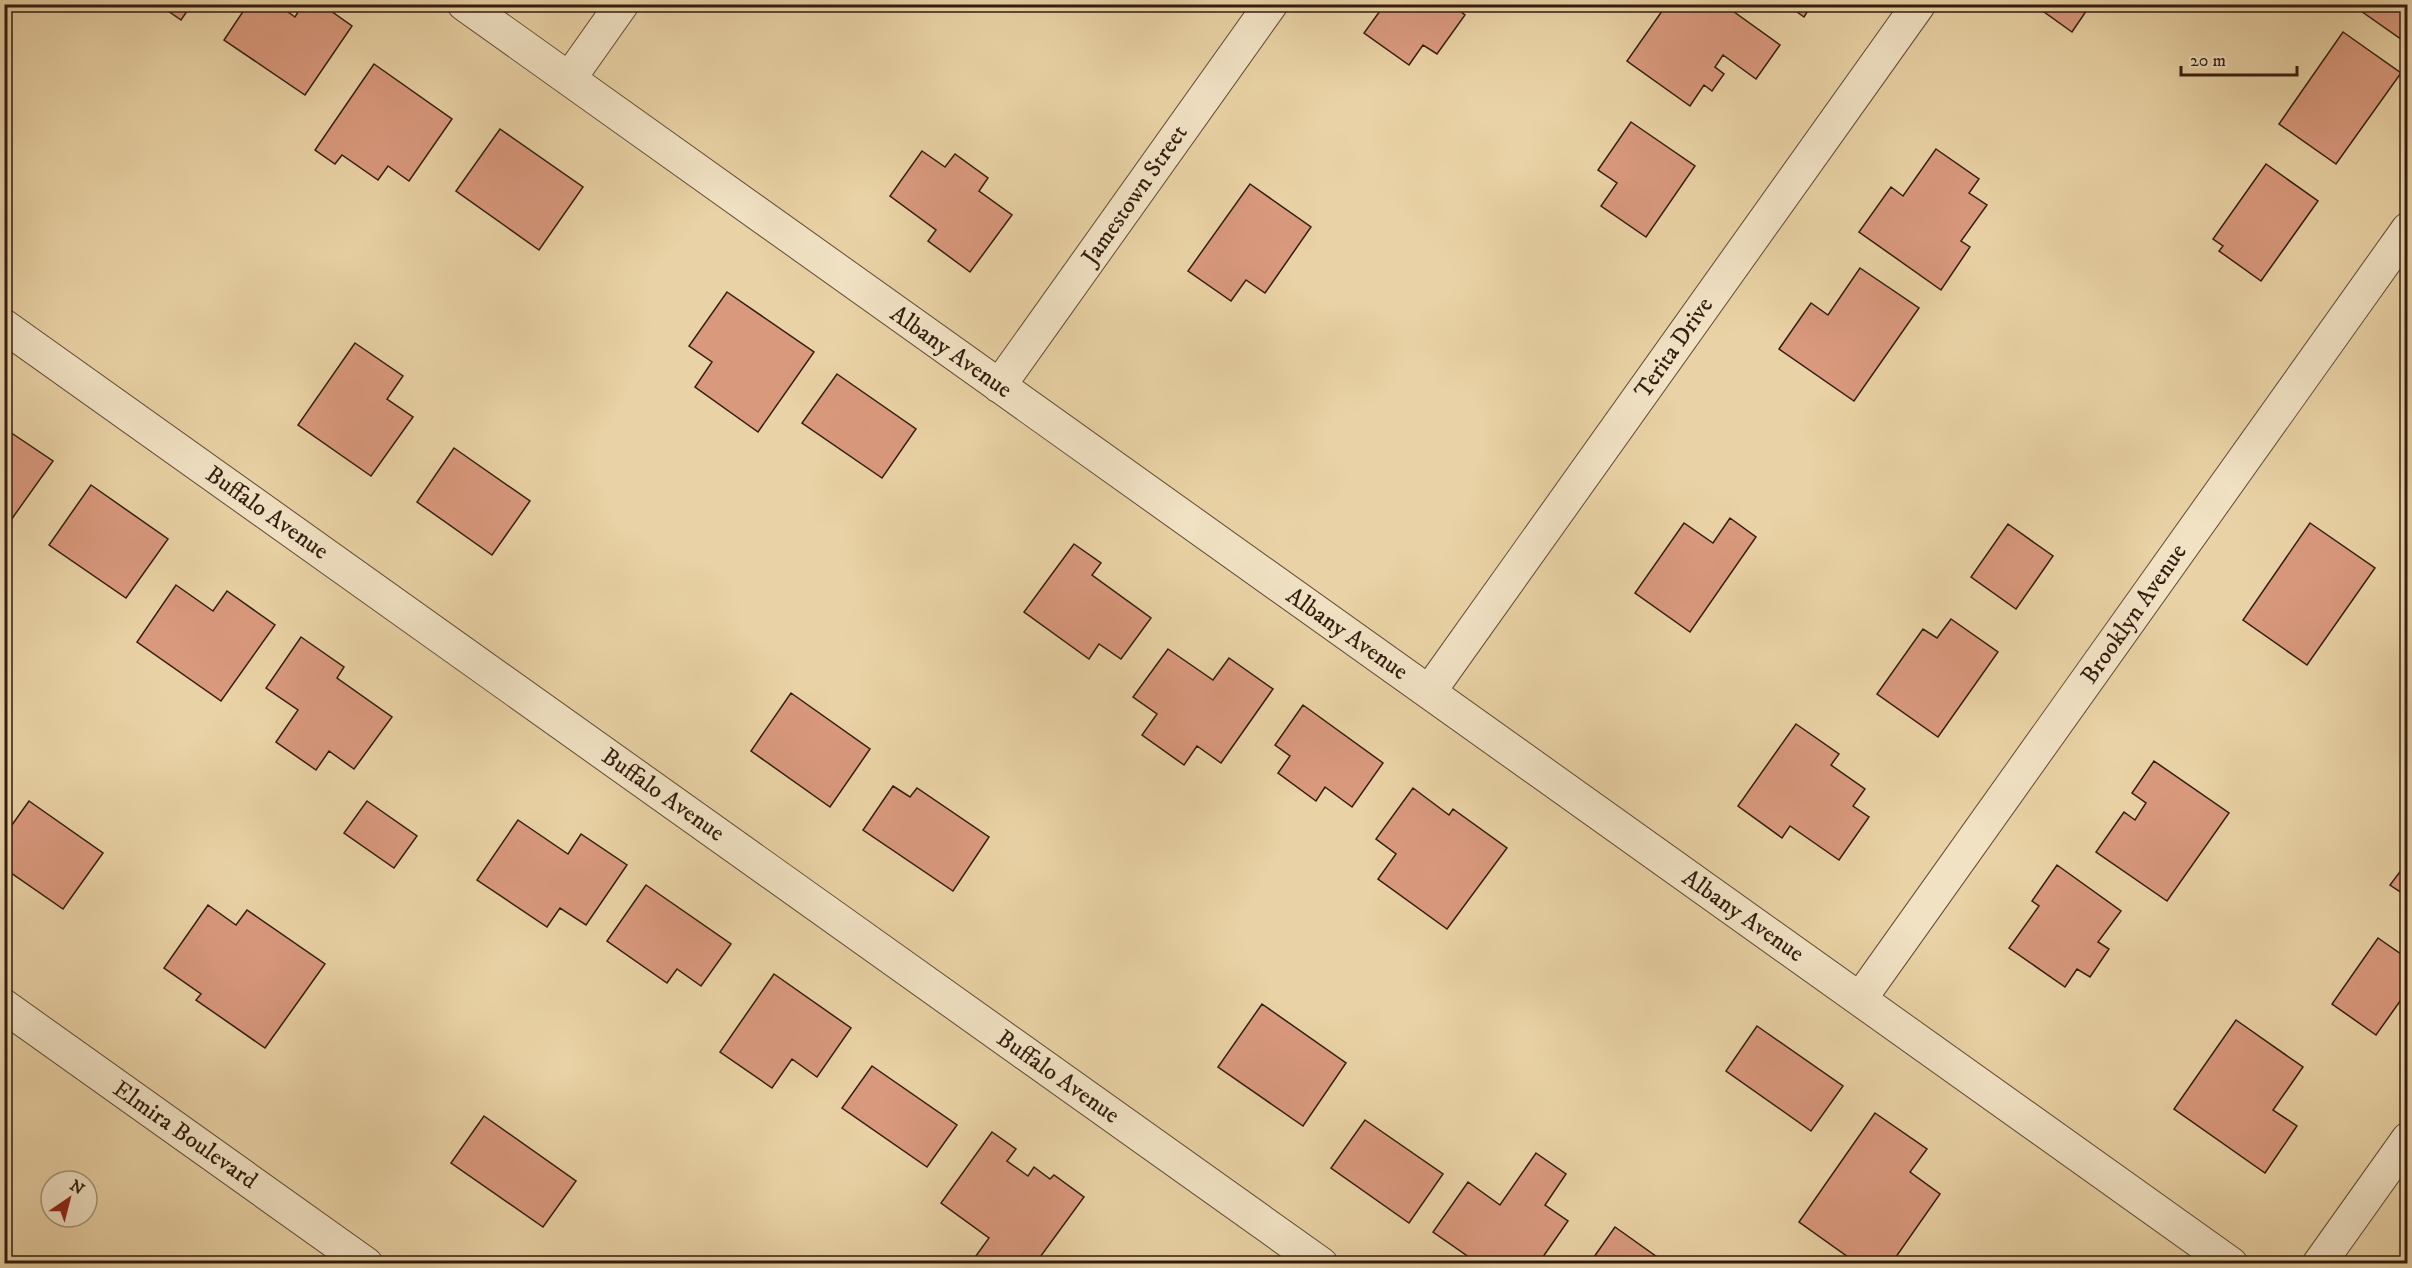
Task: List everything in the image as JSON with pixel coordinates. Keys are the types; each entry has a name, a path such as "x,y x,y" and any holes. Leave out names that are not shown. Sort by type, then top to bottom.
{"street":[{"name":"Albany Avenue","path":"464,4 2231,1263"},
{"path":"569,80 622,4"},
{"name":"Jamestown Street","path":"999,386 1271,4"},
{"name":"Terita Drive","path":"1430,692 1919,4"},
{"name":"Brooklyn Avenue","path":"1860,999 2408,230"},
{"name":"Buffalo Avenue","path":"4,326 1320,1263"},
{"name":"Elmira Boulevard","path":"4,1006 366,1263"},
{"path":"2319,1263 2408,1139"}],"building":[{"path":"158,4 192,4 181,20"},
{"path":"248,4 277,4 295,17 303,4 321,4 352,26 305,95 224,40"},
{"path":"1385,4 1451,4 1465,15 1437,54 1423,45 1409,65 1364,33"},
{"path":"1667,4 1677,4 1686,11 1691,4 1723,4 1780,45 1756,79 1723,55 1715,67 1724,74 1712,91 1704,85 1690,106 1627,61"},
{"path":"1786,4 1812,4 1804,17"},
{"path":"2033,4 2091,4 2072,32"},
{"path":"2351,4 2408,4 2408,44"},
{"path":"2343,32 2401,73 2336,164 2279,124"},
{"path":"374,64 452,119 409,181 388,166 378,180 342,155 335,164 315,150"},
{"path":"1631,122 1695,166 1646,237 1601,206 1617,183 1598,170"},
{"path":"500,129 583,187 539,250 456,191"},
{"path":"1936,149 1979,179 1969,193 1987,205 1961,241 1970,247 1941,290 1859,232 1891,187 1903,196"},
{"path":"922,151 945,167 955,154 988,178 979,191 1012,215 970,272 928,241 936,230 890,196"},
{"path":"2266,164 2318,201 2261,281 2219,251 2223,246 2213,239"},
{"path":"1250,184 1311,227 1265,293 1246,280 1231,301 1188,271"},
{"path":"1860,268 1919,308 1854,401 1779,349 1811,303 1828,315"},
{"path":"727,292 814,352 758,432 695,387 712,362 689,346"},
{"path":"355,343 403,376 387,399 413,417 371,476 298,425"},
{"path":"837,374 916,429 882,478 802,423"},
{"path":"4,428 53,461 11,520 4,516"},
{"path":"454,448 530,501 492,555 417,502"},
{"path":"91,485 168,539 126,598 49,545"},
{"path":"1730,518 1756,537 1690,632 1635,593 1684,523 1713,543"},
{"path":"2310,523 2375,568 2307,665 2243,620"},
{"path":"2008,524 2053,556 2016,609 1971,577"},
{"path":"1074,544 1101,563 1092,575 1151,618 1121,659 1099,644 1089,659 1024,612"},
{"path":"176,585 213,611 227,591 275,625 221,701 137,642"},
{"path":"1951,619 1998,652 1938,737 1877,694 1923,629 1937,638"},
{"path":"301,637 344,667 337,678 392,717 354,769 329,751 316,770 276,742 298,710 266,688"},
{"path":"1168,649 1213,680 1229,658 1273,689 1221,763 1197,746 1184,765 1142,735 1157,714 1133,697"},
{"path":"791,693 870,749 830,807 751,751"},
{"path":"1303,705 1383,763 1352,807 1325,787 1316,801 1278,773 1290,756 1275,745"},
{"path":"1796,724 1839,754 1831,765 1865,789 1853,806 1869,817 1839,860 1790,826 1782,838 1738,806"},
{"path":"2154,761 2229,813 2167,901 2096,852 2124,812 2135,820 2146,803 2132,793"},
{"path":"893,786 910,797 917,788 989,837 953,891 863,830"},
{"path":"1413,788 1449,815 1453,809 1507,848 1447,929 1378,879 1396,854 1376,839"},
{"path":"29,801 103,853 63,909 4,868 4,836"},
{"path":"367,801 417,836 394,868 344,833"},
{"path":"518,820 568,854 581,834 627,865 586,925 560,908 547,927 477,880"},
{"path":"2408,861 2408,897 2390,885"},
{"path":"2057,865 2121,911 2098,942 2109,949 2090,977 2077,969 2065,987 2009,948 2039,906 2032,901"},
{"path":"646,885 731,944 701,986 677,969 667,983 607,941"},
{"path":"208,905 236,925 247,910 325,964 265,1048 196,1000 201,994 164,968"},
{"path":"2378,938 2408,959 2408,990 2376,1035 2332,1004"},
{"path":"774,974 851,1028 817,1077 792,1059 772,1088 720,1052"},
{"path":"1262,1004 1346,1063 1303,1126 1218,1067"},
{"path":"2236,1020 2303,1067 2273,1110 2297,1126 2265,1173 2174,1109"},
{"path":"1757,1026 1843,1086 1811,1131 1726,1071"},
{"path":"872,1066 957,1125 927,1167 842,1108"},
{"path":"1875,1113 1927,1149 1910,1172 1940,1194 1891,1264 1858,1264 1799,1222"},
{"path":"484,1116 576,1181 543,1227 451,1163"},
{"path":"1365,1120 1443,1174 1409,1223 1331,1168"},
{"path":"992,1132 1016,1149 1007,1161 1028,1176 1034,1167 1050,1179 1054,1175 1084,1197 1035,1264 977,1264 973,1260 989,1238 941,1203"},
{"path":"1536,1153 1566,1174 1545,1205 1568,1221 1538,1264 1479,1264 1433,1232 1468,1182 1500,1205"},
{"path":"1615,1227 1667,1264 1589,1264"}]}
